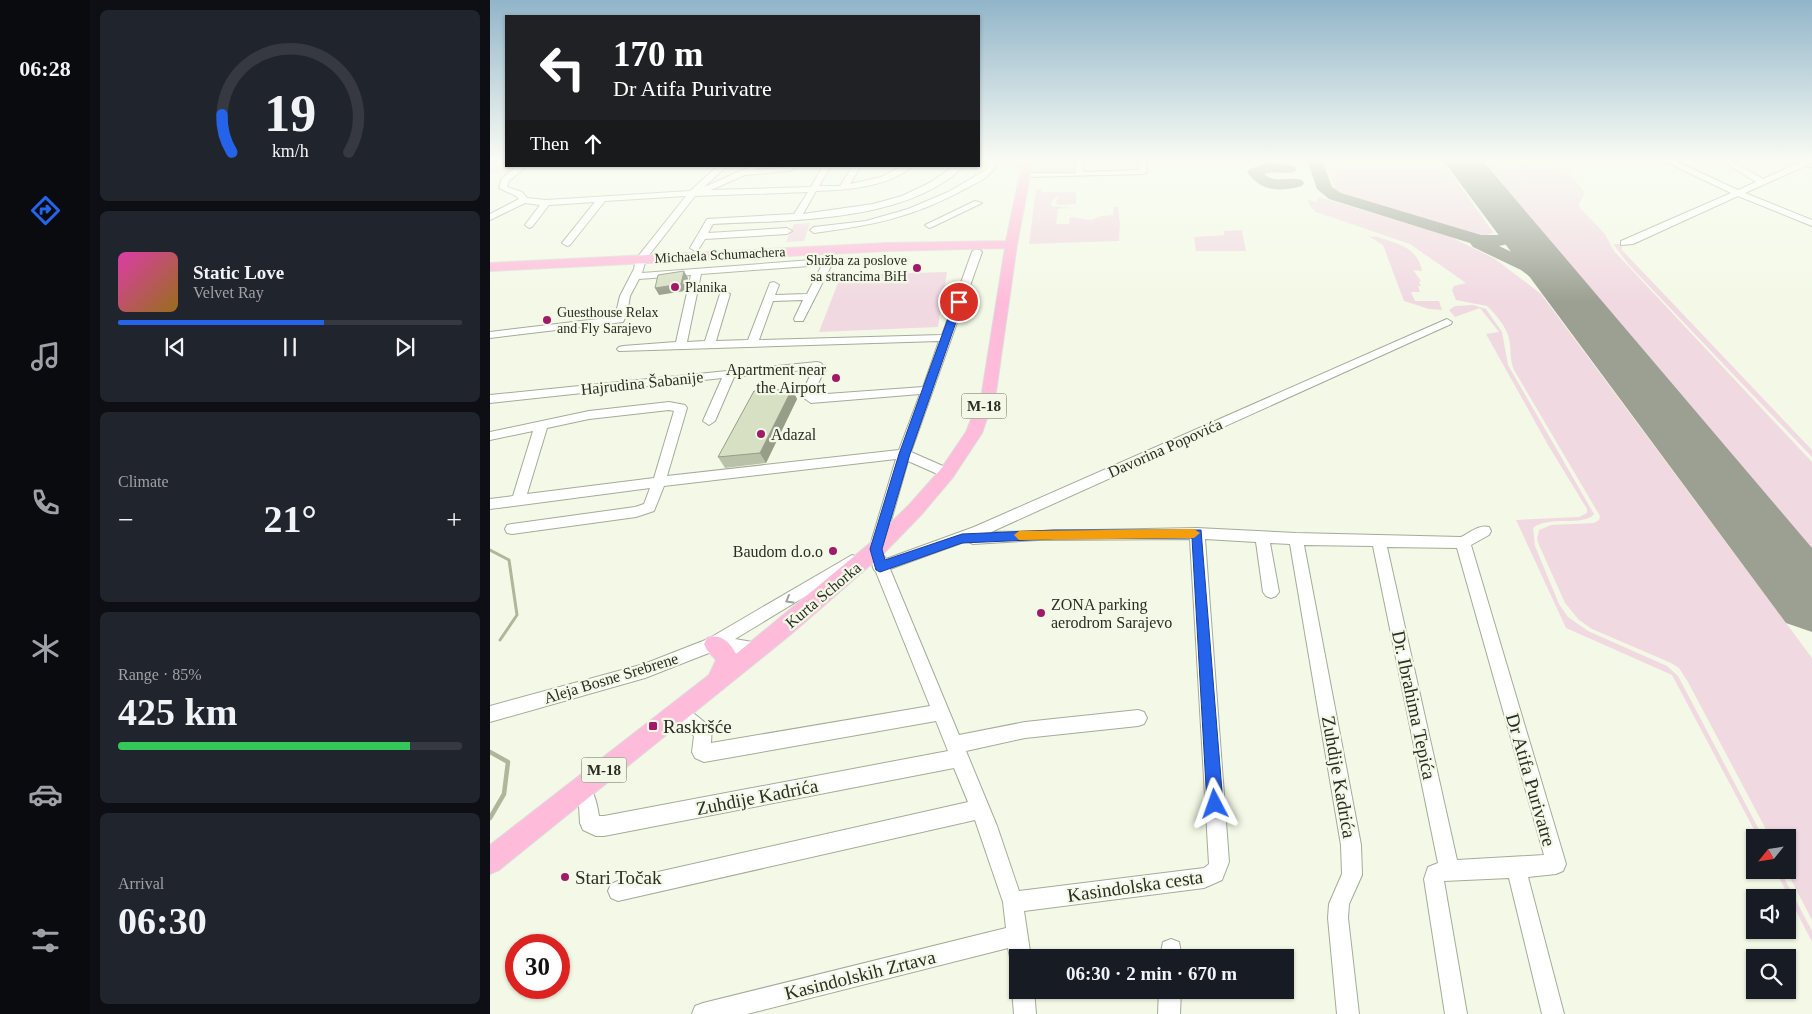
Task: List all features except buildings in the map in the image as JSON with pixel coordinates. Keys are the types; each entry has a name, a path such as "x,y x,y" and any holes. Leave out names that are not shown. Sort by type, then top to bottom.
{"main road":[{"name":"Kurta Schorka","path":"490,861 718,679 878,558 915,510 948,473 974,433 989,392 1011,244 1019,207"},
{"name":"Michaela Schumachera","path":"490,266 887,247 1011,244"},
{"path":"714,644 724,649 727,656 724,671 718,679"}],"street":[{"path":"490,217 509,207"},
{"path":"529,225 543,207"},
{"path":"567,242 595,207"},
{"path":"490,335 616,321 622,316 626,296 641,265 641,259 682,207"},
{"path":"798,216 803,207"},
{"path":"695,248 710,221 850,212 868,207"},
{"path":"814,230 883,220 920,207"},
{"path":"956,207 962,210"},
{"path":"929,224 968,207"},
{"path":"1624,242 1630,242 1706,207"},
{"path":"1773,207 1812,223"},
{"path":"702,236 787,231"},
{"path":"977,252 904,454 878,558 980,809 1013,902 1019,949"},
{"path":"635,276 826,262 827,264 799,319"},
{"name":"Hajrudina Šabanije","path":"681,345 697,271"},
{"path":"752,343 774,285"},
{"name":"Hajrudina Šabanije","path":"710,344 725,294"},
{"path":"769,298 809,297"},
{"name":"Davorina Popovića","path":"878,558 962,538 1446,322"},
{"name":"Hajrudina Šabanije","path":"623,349 710,344 945,338"},
{"name":"Hajrudina Šabanije","path":"490,399 818,365 819,368 807,396 810,399 927,390"},
{"path":"709,421 730,373"},
{"path":"490,436 589,416 669,406 679,406 682,412 651,504 641,511 512,529"},
{"path":"518,501 541,426"},
{"path":"490,504 659,482 904,454 948,473"},
{"path":"962,538 1048,534 1197,533 1296,539 1463,543 1484,531"},
{"name":"Kasindolska cesta","path":"1013,902 1204,878 1212,876 1217,871 1219,862 1197,533"},
{"path":"1262,537 1270,592"},
{"name":"Zuhdije Kadrića","path":"1296,539 1351,845 1352,875 1338,904 1348,1014"},
{"name":"Dr. Ibrahima Tepića","path":"1379,541 1449,870"},
{"name":"Dr Atifa Purivatre","path":"1463,543 1556,864 1516,868"},
{"name":"Aleja Bosne Srebrene","path":"490,714 645,671 714,644 804,592 847,564 878,558"},
{"path":"714,644 758,649"},
{"path":"678,712 703,733 700,749 701,752 704,752 940,712"},
{"name":"Zuhdije Kadrića","path":"580,790 588,803 590,822 596,826 604,826 957,751 1025,730 1138,718"},
{"path":"618,891 980,809"},
{"path":"1456,1014 1434,879 1435,874 1449,870 1516,868 1553,1014"},
{"name":"Kasindolskih Zrtava","path":"703,1014 1018,935"},
{"path":"1024,999 1025,1014"},
{"path":"1169,1014 1170,999"}],"shaded area":[{"path":"1034,207 1071,208 1058,209 1056,224 1069,224 1070,217 1091,220 1113,215 1114,207 1118,207 1119,241 1029,244"},
{"path":"1311,207 1353,207 1449,236 1495,259 1541,294 1812,658 1812,920 1791,879 1796,879 1796,829 1766,829 1679,668 1592,629 1579,620 1565,603 1539,545 1537,539 1539,530 1551,525 1594,523 1599,520 1600,516 1514,370 1507,331 1487,306 1456,300 1452,290 1454,286 1466,283 1410,244 1316,212"},
{"path":"1383,207 1475,207 1493,232 1480,236"},
{"path":"1517,207 1579,207 1605,234 1614,251 1812,462 1812,559"},
{"path":"810,223 804,241 786,242 794,224"},
{"path":"1242,230 1246,251 1196,251 1194,237 1224,235 1224,231"},
{"path":"1368,236 1391,241 1405,247 1416,256 1422,271 1413,270 1421,281 1419,282 1421,286 1418,286 1420,292 1411,292 1415,301 1439,301 1442,310 1429,309 1404,301 1383,245"},
{"path":"1613,244 1622,244 1622,250 1812,450 1812,457 1629,265"},
{"path":"947,272 938,327 819,332 841,275"},
{"path":"1473,305 1486,309 1502,332 1508,365 1594,514 1583,520 1548,522 1533,528 1535,546 1559,604 1568,617 1588,631 1667,666 1678,676 1759,829 1754,829 1672,675 1566,628 1516,520 1579,517 1587,513 1587,509 1548,445 1486,334 1499,332 1480,308 1455,317 1449,310 1455,306"},
{"path":"1780,879 1785,879 1790,889 1785,889"},
{"path":"1796,900 1812,931 1812,942 1796,911"}],"waterway":[{"path":"490,550 509,560 517,615 500,640"},
{"path":"490,752 508,762 504,794 490,818"}],"taxiway":[{"path":"1372,207 1480,240 1499,241 1508,239 1515,234 1515,227"},
{"path":"1479,243 1527,266 1573,300"}],"runway":[{"path":"1500,207 1812,601"}],"slow traffic":[{"path":"1019,535 1194,533"}],"place":[{"name":"Služba za poslove sa strancima BiH","path":"917,268"},
{"name":"Planika","path":"675,287"},
{"name":"Guesthouse Relax and Fly Sarajevo","path":"547,320"},
{"name":"Apartment near the Airport","path":"836,378"},
{"name":"Adazal","path":"761,434"},
{"name":"Baudom d.o.o","path":"833,551"},
{"name":"ZONA parking aerodrom Sarajevo","path":"1041,613"},
{"name":"Raskršće","path":"653,726"},
{"name":"Stari Točak","path":"565,877"}],"route":[{"path":"959,302 904,454 876,549 880,567 962,538 1054,534 1197,533 1215,804"}]}
